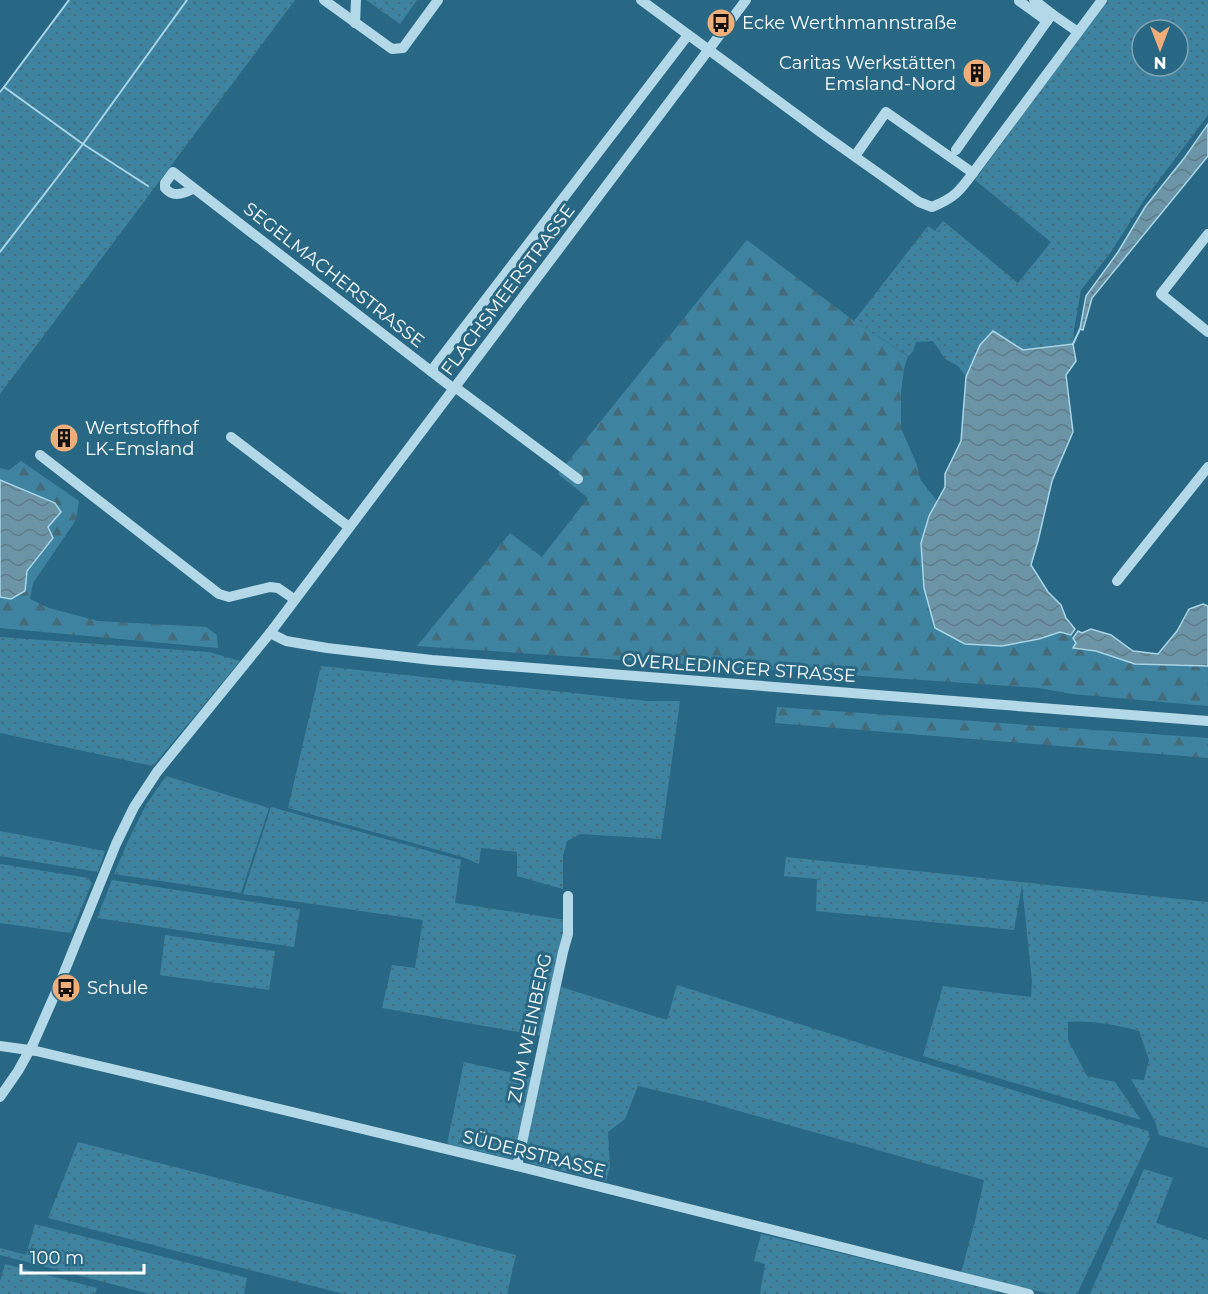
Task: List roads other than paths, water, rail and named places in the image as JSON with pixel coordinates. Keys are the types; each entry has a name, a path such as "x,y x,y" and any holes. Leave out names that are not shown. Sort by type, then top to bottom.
{"street":[{"path":"325,0 392,50 403,48 438,0"},
{"path":"355,23 356,0"},
{"path":"641,0 919,202 932,207 948,201 973,174 1102,0"},
{"name":"FLACHSMEERSTRASSE","path":"0,1097 30,1050 116,844 134,807 157,772 270,633 746,0"},
{"path":"1020,0 1019,2 1078,32"},
{"path":"1034,0 1050,17"},
{"path":"956,150 1050,17"},
{"name":"FLACHSMEERSTRASSE","path":"431,371 688,35"},
{"path":"855,156 886,112 973,174"},
{"name":"SEGELMACHERSTRASSE","path":"194,188 431,371 578,479"},
{"path":"1208,234 1161,294 1208,333"},
{"path":"231,437 349,527"},
{"path":"40,455 219,594 229,597 270,587 278,588 294,599"},
{"path":"1117,581 1208,467"},
{"name":"OVERLEDINGER STRASSE","path":"270,633 286,641 327,648 432,660 1208,721"},
{"name":"ZUM WEINBERG","path":"517,1166 562,952 568,934 568,896"},
{"name":"SÜDERSTRASSE","path":"0,1046 30,1050 517,1166 1029,1294"}],"water":[{"path":"1208,124 1208,156 1092,298 1083,330 1080,329 1086,296 1118,252 1145,207"},
{"path":"993,331 1023,350 1073,344 1076,361 1066,375 1073,432 1052,481 1031,565 1048,592 1061,605 1066,618 1075,629 1071,635 1060,632 1039,639 1002,646 965,644 935,628 924,588 921,543 929,516 945,487 945,474 961,441 966,377 980,345"},
{"path":"0,480 55,503 61,512 48,527 53,538 27,571 25,591 11,599 0,597"},
{"path":"1203,604 1208,606 1208,666 1135,664 1096,651 1073,648 1076,643 1073,638 1078,631 1082,633 1091,629 1111,635 1133,651 1158,654 1177,631 1189,609"}],"waterway":[{"path":"69,0 4,87 83,144 148,186"},
{"path":"0,252 83,144 187,0"},
{"path":"0,92 4,87"},
{"path":"1073,344 1080,329"}],"place":[{"name":"Ecke Werthmannstraße","path":"721,23"},
{"name":"Caritas Werkstätten Emsland-Nord","path":"977,73"},
{"name":"Wertstoffhof LK-Emsland","path":"64,438"},
{"name":"Schule","path":"66,988"}]}
